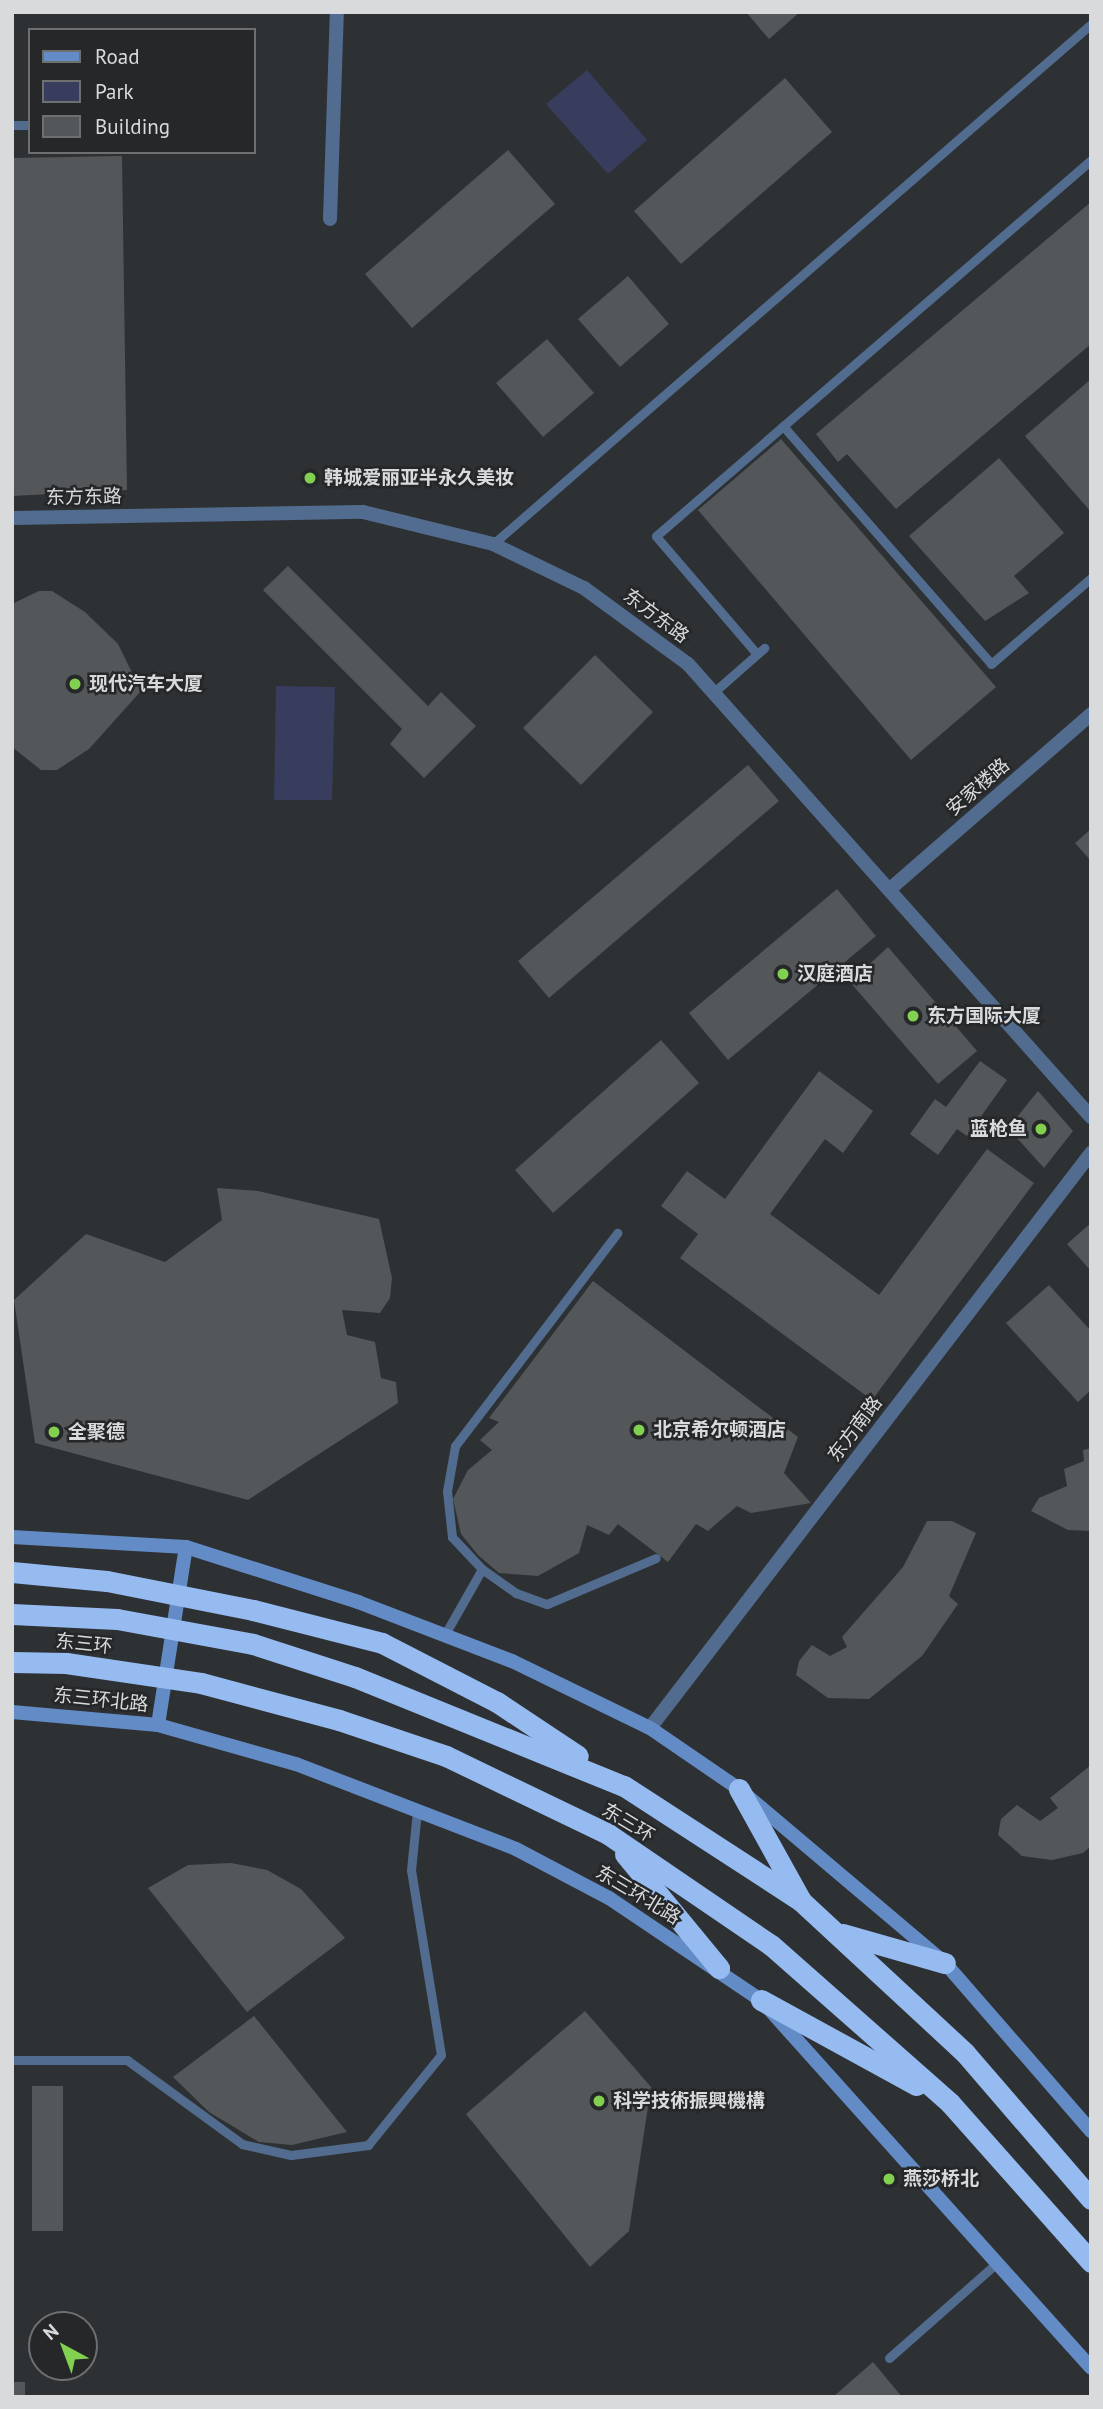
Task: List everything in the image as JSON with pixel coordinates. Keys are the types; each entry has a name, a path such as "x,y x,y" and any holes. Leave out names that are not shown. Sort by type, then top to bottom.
{"highway":[{"path":"12,1572 107,1581 253,1610 382,1643 497,1702 624,1786"},
{"name":"东三环","path":"12,1614 131,1621 253,1644 355,1677 624,1786 801,1901 840,1933 965,2053 1091,2199"},
{"name":"东三环","path":"12,1662 66,1663 201,1683 339,1720 446,1756 608,1834 771,1945 950,2103 1091,2262"},
{"path":"739,1789 801,1901"},
{"path":"608,1834 719,1968"},
{"path":"840,1933 945,1963"},
{"path":"761,2000 950,2103"}],"street":[{"path":"330,219 337,12"},
{"name":"东方东路","path":"12,518 363,512 493,544 533,560 627,615 714,692 1091,1116"},
{"name":"安家楼路","path":"890,889 1091,714"},
{"name":"东方南路","path":"650,1728 1091,1153"},
{"path":"12,1537 186,1547 512,1661 650,1728 739,1789 945,1963 1091,2131"},
{"path":"158,1726 186,1547"},
{"name":"东三环北路","path":"12,1712 158,1726 296,1763 516,1849 609,1898 719,1968 761,2000 1091,2368"}],"lane":[{"path":"493,544 1091,24"},
{"path":"714,692 761,651 656,536 1091,160"},
{"path":"783,426 991,664 1091,578"},
{"path":"617,1233 455,1446 447,1490 452,1537 482,1569 516,1593 547,1604 656,1558"},
{"path":"444,1636 482,1569"},
{"path":"12,2060 127,2060 242,2144 291,2155 368,2145 441,2055 411,1870 417,1811"},
{"path":"889,2358 998,2262"}],"green space":[{"path":"587,70 647,140 608,174 546,104"},
{"path":"276,686 335,687 332,800 274,800"}],"building":[{"path":"746,12 800,12 769,39"},
{"path":"785,78 832,132 681,264 634,211"},
{"path":"508,150 555,204 412,328 365,274"},
{"path":"122,156 127,490 12,496 12,158"},
{"path":"1091,202 1091,344 896,509 847,454 838,462 816,434"},
{"path":"628,276 669,324 620,367 578,319"},
{"path":"547,339 594,393 543,437 496,383"},
{"path":"1091,379 1091,512 1025,436"},
{"path":"781,439 996,687 911,760 698,510"},
{"path":"999,458 1064,533 1014,576 1029,593 985,621 909,536"},
{"path":"288,566 428,706 441,692 476,726 424,778 390,744 402,729 263,590"},
{"name":"现代汽车大厦","path":"39,591 52,591 85,612 118,644 141,691 89,749 57,770 41,770 12,747 12,604"},
{"path":"595,655 653,712 581,785 523,728"},
{"path":"748,765 779,801 549,998 518,961"},
{"path":"1091,829 1091,861 1075,843"},
{"name":"汉庭酒店","path":"837,889 876,936 728,1060 689,1013"},
{"name":"东方国际大厦","path":"888,947 977,1051 938,1084 850,982"},
{"path":"661,1040 699,1083 553,1213 515,1170"},
{"path":"980,1061 1007,1080 967,1136 957,1129 938,1155 910,1134 935,1099 946,1107"},
{"path":"819,1071 873,1111 843,1153 825,1139 770,1214 879,1295 987,1149 1034,1183 872,1400 680,1258 698,1234 661,1206 687,1171 725,1199"},
{"name":"蓝枪鱼","path":"1038,1091 1073,1131 1044,1168 1008,1128"},
{"path":"217,1188 258,1191 379,1219 392,1278 390,1298 380,1313 342,1310 347,1335 375,1342 381,1378 396,1382 398,1403 248,1500 35,1443 14,1300 86,1234 165,1262 222,1220"},
{"path":"1091,1223 1091,1271 1067,1244"},
{"name":"北京希尔顿酒店","path":"593,1281 798,1437 784,1473 811,1503 751,1513 737,1506 708,1531 696,1524 668,1562 618,1524 609,1535 587,1525 579,1553 538,1576 499,1573 478,1555 461,1534 453,1499 468,1470 492,1450 480,1440 499,1422 489,1418"},
{"path":"1049,1285 1091,1331 1091,1390 1078,1402 1006,1323"},
{"path":"1091,1448 1091,1531 1068,1530 1031,1511 1039,1498 1067,1486 1064,1469 1084,1461 1083,1450"},
{"path":"927,1521 952,1521 976,1533 949,1596 958,1604 922,1656 869,1699 828,1698 796,1675 799,1661 812,1645 830,1656 847,1647 842,1637 903,1567"},
{"path":"1091,1765 1091,1846 1083,1853 1052,1860 1022,1856 998,1835 1001,1819 1017,1805 1040,1821 1058,1808 1050,1798"},
{"path":"231,1863 267,1870 301,1889 345,1938 247,2012 148,1888 188,1865"},
{"path":"585,2011 651,2087 629,2231 590,2267 466,2114"},
{"path":"254,2016 347,2132 292,2145 259,2142 209,2112 173,2077"},
{"path":"32,2086 63,2086 63,2231 32,2231"},
{"path":"873,2362 902,2397 833,2397"},
{"path":"12,2382 25,2382 25,2397 12,2397"}],"place":[{"name":"韩城爱丽亚半永久美妆","path":"310,478"},
{"name":"现代汽车大厦","path":"75,684"},
{"name":"汉庭酒店","path":"783,974"},
{"name":"东方国际大厦","path":"913,1016"},
{"name":"蓝枪鱼","path":"1041,1129"},
{"name":"北京希尔顿酒店","path":"639,1430"},
{"name":"全聚德","path":"54,1432"},
{"name":"科学技術振興機構","path":"599,2101"},
{"name":"燕莎桥北","path":"889,2179"}]}
